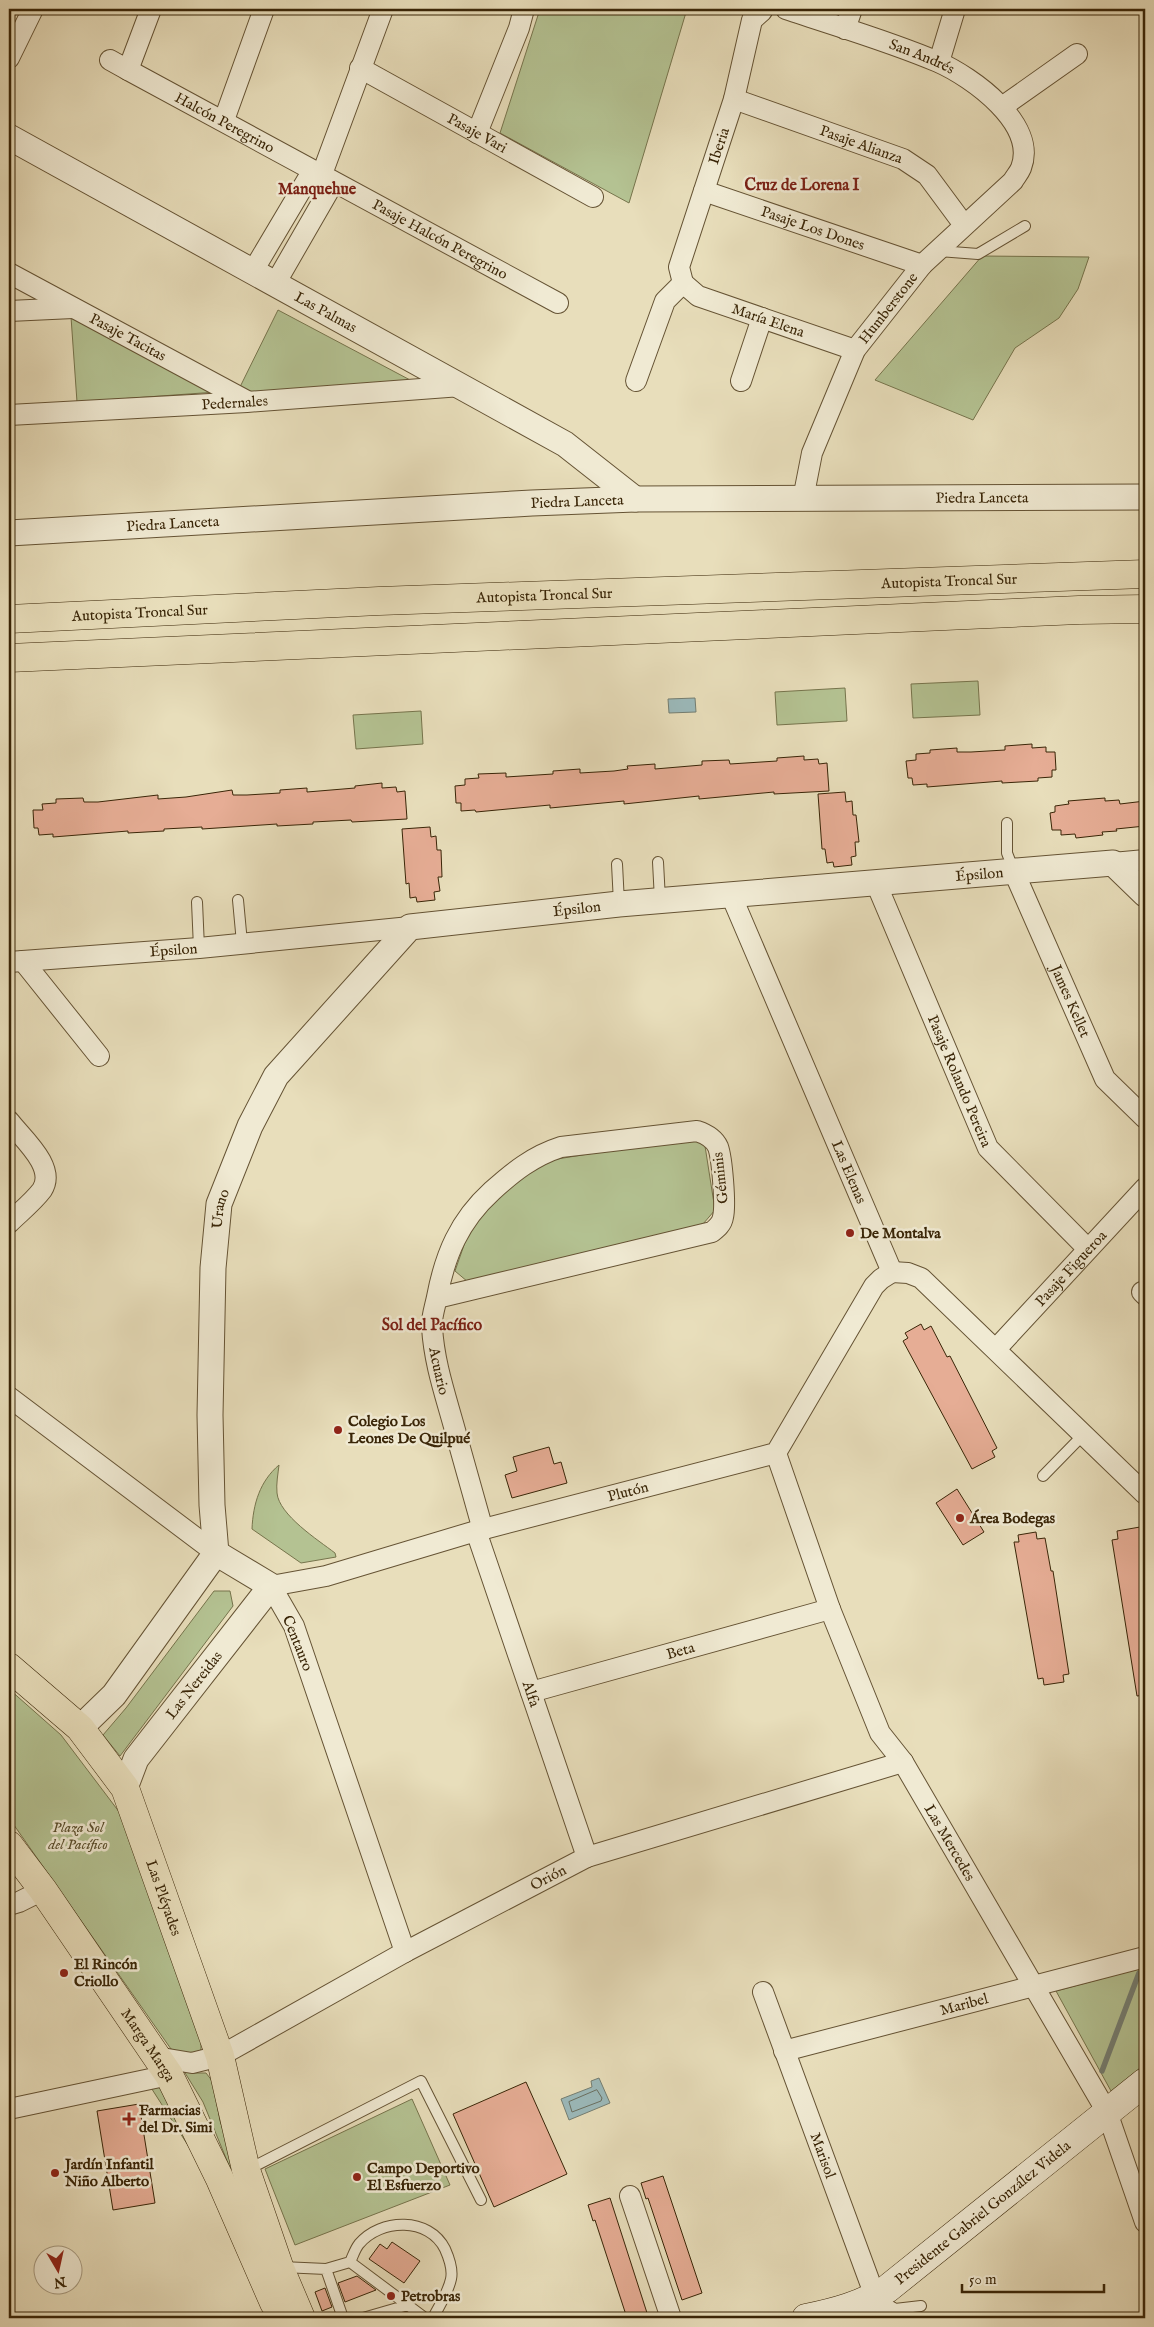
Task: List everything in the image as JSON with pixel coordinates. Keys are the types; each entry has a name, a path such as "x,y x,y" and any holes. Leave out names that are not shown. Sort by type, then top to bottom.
{"main road":[{"name":"Autopista Troncal Sur","path":"9,619 379,601 1145,573"},
{"path":"9,658 1079,610 1145,609"},
{"path":"1079,610 1145,614"},
{"path":"9,673 202,649"},
{"name":"Las Pléyades","path":"9,1667 80,1728 125,1788 220,2056 246,2170"},
{"name":"Marga Marga","path":"9,1845 42,1890 162,2066 214,2179 283,2315"},
{"name":"Presidente Gabriel González Videla","path":"806,2318 840,2311 879,2308 1107,2112 1145,2082"},
{"name":"Marga Marga","path":"246,2170 279,2266 283,2315"}],"street":[{"path":"128,70 151,9"},
{"path":"224,120 264,9"},
{"path":"275,284 328,192 322,174 383,9"},
{"path":"477,133 519,28 524,9"},
{"name":"San Andrés","path":"786,9 939,62 972,82 1002,107 1020,133 1023,150"},
{"path":"845,29 852,9"},
{"path":"939,62 955,9"},
{"path":"9,25 32,10"},
{"path":"9,58 32,10"},
{"name":"Iberia","path":"683,283 679,267 734,99 752,20 767,10"},
{"path":"1002,107 1077,54"},
{"name":"Halcón Peregrino","path":"110,60 322,174"},
{"name":"Pasaje Vari","path":"360,68 593,197"},
{"name":"Pasaje Alianza","path":"734,99 903,159 927,175 964,225"},
{"name":"Las Palmas","path":"9,137 565,444 635,499"},
{"name":"Humberstone","path":"803,499 812,454 855,350 922,265 1013,181 1021,168 1023,150"},
{"path":"253,272 307,180 322,174"},
{"name":"Pasaje Halcón Peregrino","path":"322,174 558,303"},
{"name":"Pasaje Los Dones","path":"704,191 922,265"},
{"name":"Pasaje Tacitas","path":"9,273 247,402"},
{"path":"636,381 665,301 683,283"},
{"name":"María Elena","path":"683,283 698,296 855,350"},
{"path":"9,311 73,308"},
{"path":"741,381 762,318"},
{"name":"Pedernales","path":"9,415 247,402 462,386"},
{"name":"Piedra Lanceta","path":"9,533 532,503 635,499 1145,497"},
{"name":"Épsilon","path":"16,962 199,948 660,900 1145,860"},
{"path":"1113,863 1145,894"},
{"name":"James Kellet","path":"1014,872 1105,1079 1145,1118"},
{"name":"Pasaje Rolando Pereira","path":"876,883 988,1148 1087,1248"},
{"name":"Las Elenas","path":"731,895 892,1272"},
{"name":"Urano","path":"216,1553 212,1505 210,1415 213,1268 219,1204 250,1126 276,1076 410,927"},
{"path":"16,962 99,1056"},
{"path":"9,1121 42,1162 46,1176 41,1191 9,1223"},
{"name":"Géminis","path":"697,1131 709,1136 718,1147 721,1161 724,1210 720,1224 712,1232 437,1298 448,1255 465,1220 474,1207 521,1166 534,1158 561,1147 697,1131"},
{"name":"Pasaje Figueroa","path":"996,1349 1087,1248 1145,1188"},
{"path":"776,1453 874,1286 892,1272 908,1273 921,1278 1145,1494"},
{"name":"Acuario","path":"437,1298 432,1324 436,1362 480,1530"},
{"name":"Centauro","path":"9,1397 216,1553 271,1586 294,1626 405,1952"},
{"name":"Plutón","path":"271,1586 326,1576 480,1530 776,1453"},
{"name":"Las Mercedes","path":"776,1453 830,1609 880,1733 903,1762 1107,2112 1145,2222"},
{"name":"Alfa","path":"480,1530 531,1692 587,1857"},
{"path":"80,1728 114,1696 216,1553"},
{"name":"Las Nereidas","path":"125,1788 136,1759 271,1586"},
{"name":"Beta","path":"531,1692 830,1609"},
{"name":"Orión","path":"162,2066 192,2063 220,2056 405,1952 587,1857 903,1762"},
{"path":"9,1904 25,1899 42,1890"},
{"name":"Maribel","path":"784,2051 1145,1957"},
{"name":"Marisol","path":"763,1992 879,2308"},
{"path":"9,2109 162,2066"},
{"path":"630,2196 671,2318"}],"lane":[{"path":"938,251 978,254 1025,226"},
{"path":"1007,823 1008,853 1014,872"},
{"path":"658,862 660,900"},
{"path":"617,864 619,904"},
{"path":"238,900 242,943"},
{"path":"196,902 199,948"},
{"path":"1044,1476 1083,1435"},
{"path":"246,2170 421,2080 481,2200"},
{"path":"279,2266 326,2269 350,2262 359,2244 376,2231 390,2226 408,2224 434,2234 449,2258 451,2278 446,2293 433,2318"},
{"path":"350,2262 425,2318"},
{"path":"326,2269 343,2318"},
{"path":"363,2318 408,2305"},
{"path":"879,2308 921,2306"}],"green space":[{"path":"540,9 687,9 629,203 500,133"},
{"path":"982,256 1089,257 1078,289 1059,318 1015,348 973,420 875,380"},
{"path":"278,310 412,381 237,393"},
{"path":"71,317 216,392 77,402"},
{"path":"978,681 980,715 913,718 911,684"},
{"path":"845,688 847,721 777,725 775,692"},
{"path":"421,711 423,744 356,749 353,715"},
{"path":"693,1137 705,1146 715,1210 703,1224 468,1282 455,1271 471,1225 505,1188 545,1161"},
{"path":"279,1465 277,1493 279,1501 300,1526 335,1553 336,1557 301,1563 252,1529 256,1502 262,1486 272,1471"},
{"path":"214,1591 230,1591 233,1606 120,1756 103,1735 126,1708"},
{"name":"Plaza Sol del Pacífico","path":"9,1689 61,1735 123,1817 201,2039 201,2050 187,2055 171,2049 9,1818"},
{"path":"1145,1967 1145,2064 1111,2091 1056,1991"},
{"path":"182,2068 193,2073 206,2073 213,2082 220,2121 273,2273 203,2102"},
{"path":"148,2083 165,2089 207,2175"},
{"name":"Campo Deportivo El Esfuerzo","path":"412,2099 450,2185 295,2245 265,2169"}],"water":[{"path":"695,698 696,712 669,713 668,699"},
{"path":"599,2078 610,2103 569,2120 561,2099 592,2087 591,2081"}],"building":[{"path":"1032,744 1032,748 1046,747 1046,752 1055,752 1056,770 1052,770 1052,777 1038,778 1038,781 1002,783 1002,781 927,787 927,784 913,785 912,778 908,778 906,761 916,760 916,754 930,753 930,750 957,748 957,752 971,752 1005,750 1005,746"},
{"path":"804,756 804,760 818,759 819,764 827,763 829,791 774,794 774,792 699,799 699,796 624,804 624,801 476,812 475,810 461,811 461,803 456,803 455,786 465,785 465,779 479,778 478,774 506,773 506,777 553,774 553,771 580,769 580,773 614,771 628,769 627,766 655,764 655,769 702,765 702,761 729,760 730,764 777,761 777,758"},
{"path":"382,783 382,788 396,787 397,792 405,791 407,819 352,822 351,820 313,822 313,824 277,826 277,824 202,829 202,827 53,837 53,834 39,835 38,828 34,828 33,810 43,810 42,804 56,803 56,799 83,798 84,802 98,802 158,795 158,799 232,790 233,795 247,795 280,793 280,790 307,788 307,792 355,788 355,786"},
{"path":"845,792 846,802 852,801 853,815 856,815 859,842 855,842 856,856 851,857 852,865 834,867 833,862 827,863 825,849 822,849 818,794"},
{"path":"1105,798 1105,801 1119,800 1120,804 1145,801 1145,826 1116,829 1117,831 1102,832 1103,835 1076,838 1075,834 1061,835 1061,830 1052,830 1050,813 1055,812 1055,806 1069,804 1068,801"},
{"path":"430,827 431,837 436,836 437,850 441,850 442,877 438,877 440,891 434,892 435,900 417,902 416,897 410,898 409,883 406,884 402,829"},
{"path":"921,1324 924,1330 931,1326 947,1357 950,1356 997,1448 992,1451 995,1457 972,1469 903,1341 908,1338 905,1333"},
{"path":"549,1447 554,1464 561,1462 567,1483 512,1498 505,1475 517,1471 513,1457"},
{"name":"Área Bodegas","path":"957,1489 984,1532 963,1545 936,1503"},
{"path":"1140,1527 1141,1535 1145,1534 1145,1695 1137,1696 1112,1540 1118,1539 1117,1531"},
{"path":"1036,1532 1037,1539 1045,1538 1051,1571 1053,1571 1069,1674 1063,1675 1064,1682 1044,1685 1043,1678 1038,1679 1014,1542 1019,1542 1018,1535"},
{"path":"526,2082 567,2174 494,2207 453,2114"},
{"path":"139,2104 155,2203 113,2210 97,2111"},
{"path":"663,2176 702,2293 682,2300 648,2198 646,2199 641,2183"},
{"path":"610,2198 648,2316 627,2318 595,2220 593,2221 588,2205"},
{"path":"392,2242 420,2261 404,2283 369,2259 380,2244 387,2249"},
{"path":"357,2276 376,2290 345,2302 338,2283"},
{"path":"325,2288 332,2307 322,2311 315,2292"}],"waterway":[{"path":"1102,2071 1139,1973"}],"place":[{"name":"De Montalva","path":"850,1233"},
{"name":"Colegio Los Leones De Quilpué","path":"338,1430"},
{"name":"Área Bodegas","path":"960,1518"},
{"name":"El Rincón Criollo","path":"64,1973"},
{"name":"Farmacias del Dr. Simi","path":"129,2119"},
{"name":"Jardín Infantil Niño Alberto","path":"55,2173"},
{"name":"Campo Deportivo El Esfuerzo","path":"357,2177"},
{"name":"Petrobras","path":"391,2296"}],"district":[{"name":"Cruz de Lorena I","path":"802,184"},
{"name":"Manquehue","path":"317,188"},
{"name":"Sol del Pacífico","path":"432,1324"}]}
